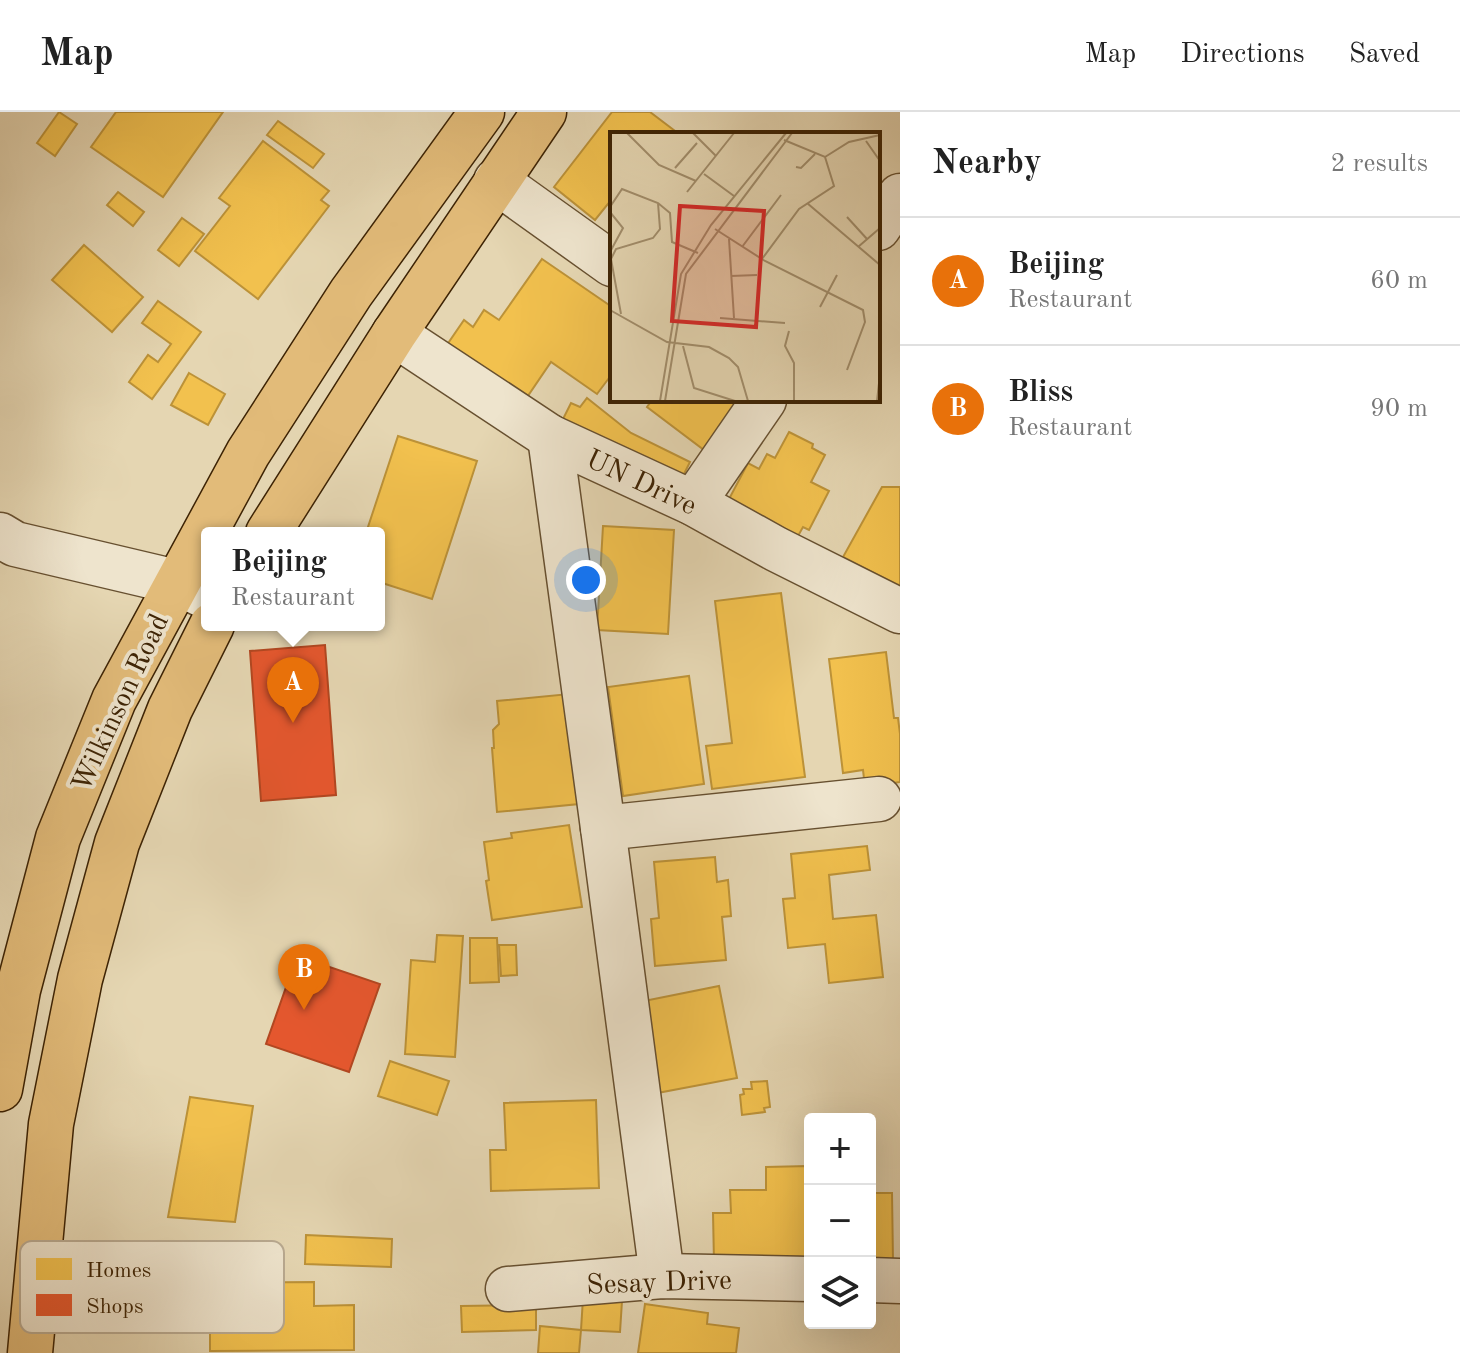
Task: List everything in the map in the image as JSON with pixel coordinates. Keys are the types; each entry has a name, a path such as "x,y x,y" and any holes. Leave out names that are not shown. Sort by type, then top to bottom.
{"main road":[{"name":"Wilkinson Road","path":"218,527 248,453 351,293 482,112"},
{"path":"272,527 394,334 544,112"},
{"name":"Wilkinson Road","path":"0,1089 18,990 58,838 114,700 192,590 201,568"},
{"name":"Wilkinson Road","path":"40,1241 51,1124 80,979 117,843 170,709 209,631"},
{"name":"Wilkinson Road","path":"30,1353 32,1333"}],"street":[{"path":"496,181 610,263"},
{"path":"880,225 900,196"},
{"name":"UN Drive","path":"394,334 550,437 693,503 900,611"},
{"path":"693,503 763,402"},
{"path":"550,437 662,1276"},
{"path":"0,535 15,544 192,590"},
{"path":"603,828 879,799"},
{"name":"Sesay Drive","path":"508,1289 662,1276 804,1279"},
{"path":"876,1280 900,1281"}],"building: Homes":[{"path":"59,112 77,124 55,156 37,143"},
{"path":"116,112 223,112 163,197 91,147"},
{"path":"612,112 650,112 676,132 610,132 610,201 595,220 554,187"},
{"path":"278,121 324,154 313,168 267,135"},
{"path":"263,141 329,191 321,200 329,206 258,299 195,251 230,206 219,198"},
{"path":"118,192 144,212 133,226 107,205"},
{"path":"182,218 204,234 179,266 158,250"},
{"path":"84,245 143,297 112,332 52,280"},
{"path":"542,259 610,306 610,377 597,394 551,362 519,409 440,355 464,320 473,327 484,310 499,320"},
{"path":"158,301 201,332 152,399 129,382 148,355 158,362 171,344 142,323"},
{"path":"189,373 225,394 208,425 171,405"},
{"path":"587,398 631,433 690,462 676,490 557,431 571,403 580,407"},
{"path":"651,402 746,402 708,453 647,407"},
{"path":"789,432 813,444 812,448 825,455 811,482 829,491 809,530 803,527 798,536 729,499 748,463 759,469 767,454 775,458"},
{"path":"398,436 477,461 432,599 385,584 385,527 368,527"},
{"path":"882,487 900,487 899,586 843,557"},
{"path":"603,526 674,530 668,634 597,630"},
{"path":"781,593 805,777 712,789 706,746 732,743 715,601"},
{"path":"886,652 894,718 898,718 900,734 900,782 865,787 863,770 843,773 829,659"},
{"path":"689,676 704,784 623,796 608,687"},
{"path":"569,694 579,804 497,812 492,748 493,730 499,724 497,701"},
{"path":"569,825 582,907 492,920 484,842 512,838 511,833"},
{"path":"867,846 870,870 829,875 833,919 876,915 883,977 829,983 825,944 788,948 783,899 795,898 791,854"},
{"path":"715,857 717,882 728,880 731,916 722,917 726,960 655,966 651,919 659,918 654,862"},
{"path":"437,935 463,936 455,1057 405,1054 411,960 435,962"},
{"path":"470,938 497,938 499,982 470,983"},
{"path":"499,945 516,945 517,975 501,976"},
{"path":"719,986 737,1078 652,1094 634,1003"},
{"path":"390,1061 449,1081 437,1115 378,1096"},
{"path":"767,1081 770,1107 764,1108 765,1112 742,1115 740,1095 744,1094 743,1089 752,1089 751,1082"},
{"path":"190,1097 253,1106 235,1222 168,1217"},
{"path":"596,1100 599,1188 491,1191 490,1150 506,1150 504,1103"},
{"path":"804,1166 804,1261 714,1262 713,1213 731,1213 730,1190 766,1190 766,1167"},
{"path":"876,1193 892,1193 893,1261 876,1261"},
{"path":"306,1235 392,1239 391,1267 305,1264"},
{"path":"284,1282 314,1282 314,1306 354,1305 354,1350 210,1351 210,1333 284,1333"},
{"path":"583,1298 622,1301 620,1332 581,1330"},
{"path":"645,1304 708,1313 707,1324 739,1328 736,1353 638,1353"},
{"path":"536,1305 536,1330 462,1332 461,1306"},
{"path":"540,1326 581,1330 579,1353 538,1353"}],"building: Shops":[{"path":"325,645 336,795 261,801 250,651"},
{"path":"297,956 380,984 349,1072 266,1044"}],"place":[{"name":"Beijing","path":"293,723"},
{"name":"Bliss","path":"304,1010"}]}
